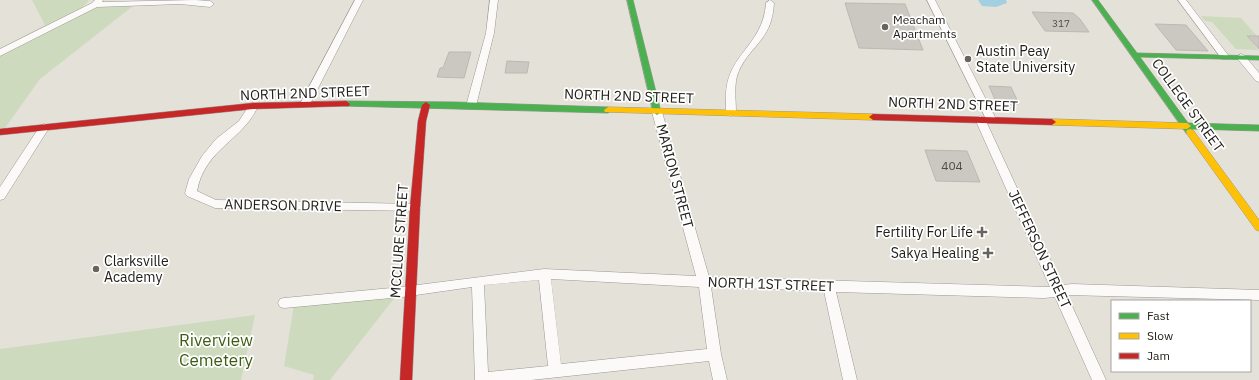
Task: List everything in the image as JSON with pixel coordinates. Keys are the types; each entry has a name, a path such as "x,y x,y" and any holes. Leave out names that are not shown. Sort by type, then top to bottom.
{"main road":[{"name":"MARION STREET","path":"630,0 657,112"},
{"name":"COLLEGE STREET","path":"1095,0 1259,227"},
{"path":"1134,55 1259,58"},
{"name":"NORTH 2ND STREET","path":"0,132 253,106 305,104 471,106 657,112 986,119 1259,128"},
{"name":"MCCLURE STREET","path":"406,380 409,291 415,208 422,121 426,105"}],"street":[{"path":"305,104 360,0"},
{"path":"471,106 490,33 494,0"},
{"name":"JEFFERSON STREET","path":"931,0 986,119 1099,380"},
{"path":"1182,0 1225,57"},
{"path":"0,53 97,3 180,1 210,4"},
{"path":"731,113 731,85 735,70 762,36 768,23 770,3"},
{"path":"1240,57 1259,79"},
{"name":"ANDERSON DRIVE","path":"253,106 248,119 237,130 220,141 209,154 192,183 191,193 215,204 415,208"},
{"name":"MARION STREET","path":"657,112 704,282 714,354 720,380"},
{"path":"0,196 44,128"},
{"path":"544,274 555,370"},
{"name":"NORTH 1ST STREET","path":"284,303 409,291 478,281 544,274 704,282 1044,293 1072,289 1259,295"},
{"path":"478,281 482,379 714,354"},
{"path":"829,286 850,380"}],"green space":[{"path":"32,0 89,0 82,8 133,6 40,79 0,135 0,48 45,25"},
{"path":"1201,16 1241,18 1257,36 1247,36 1258,50 1236,49 1212,22 1205,21"},
{"path":"396,296 330,380 313,380 314,375 284,366 294,305"},
{"name":"Riverview Cemetery","path":"255,315 241,380 0,380 0,349"}],"water":[{"path":"978,0 1006,0 1007,3 996,7 982,6"}],"building":[{"name":"Meacham Apartments","path":"845,3 905,4 923,50 859,48"},
{"path":"1032,12 1073,13 1080,19 1089,32 1045,31"},
{"path":"1155,24 1186,25 1208,51 1176,50"},
{"path":"1247,36 1259,36 1259,49"},
{"path":"449,52 471,52 464,78 437,77 440,68 443,68"},
{"path":"507,61 529,62 527,73 505,73"},
{"path":"989,86 1011,87 1019,104 997,104"},
{"path":"925,150 967,151 980,182 936,181"}],"traffic: fast":[{"path":"630,0 657,112"},
{"path":"1095,0 1190,132"},
{"path":"1134,55 1259,58"},
{"path":"346,104 455,105 608,110"},
{"path":"1187,126 1259,128"}],"traffic: slow":[{"path":"608,110 873,117"},
{"path":"1052,122 1187,126"},
{"path":"1190,132 1259,227"}],"traffic: jam":[{"path":"0,132 253,106 346,104"},
{"path":"406,380 415,208 422,121 426,105"},
{"path":"873,117 1052,122"}],"place":[{"name":"Meacham Apartments","path":"885,27"},
{"name":"Austin Peay State University","path":"968,59"},
{"name":"Fertility For Life","path":"982,232"},
{"name":"Sakya Healing","path":"988,253"},
{"name":"Clarksville Academy","path":"96,269"}]}
